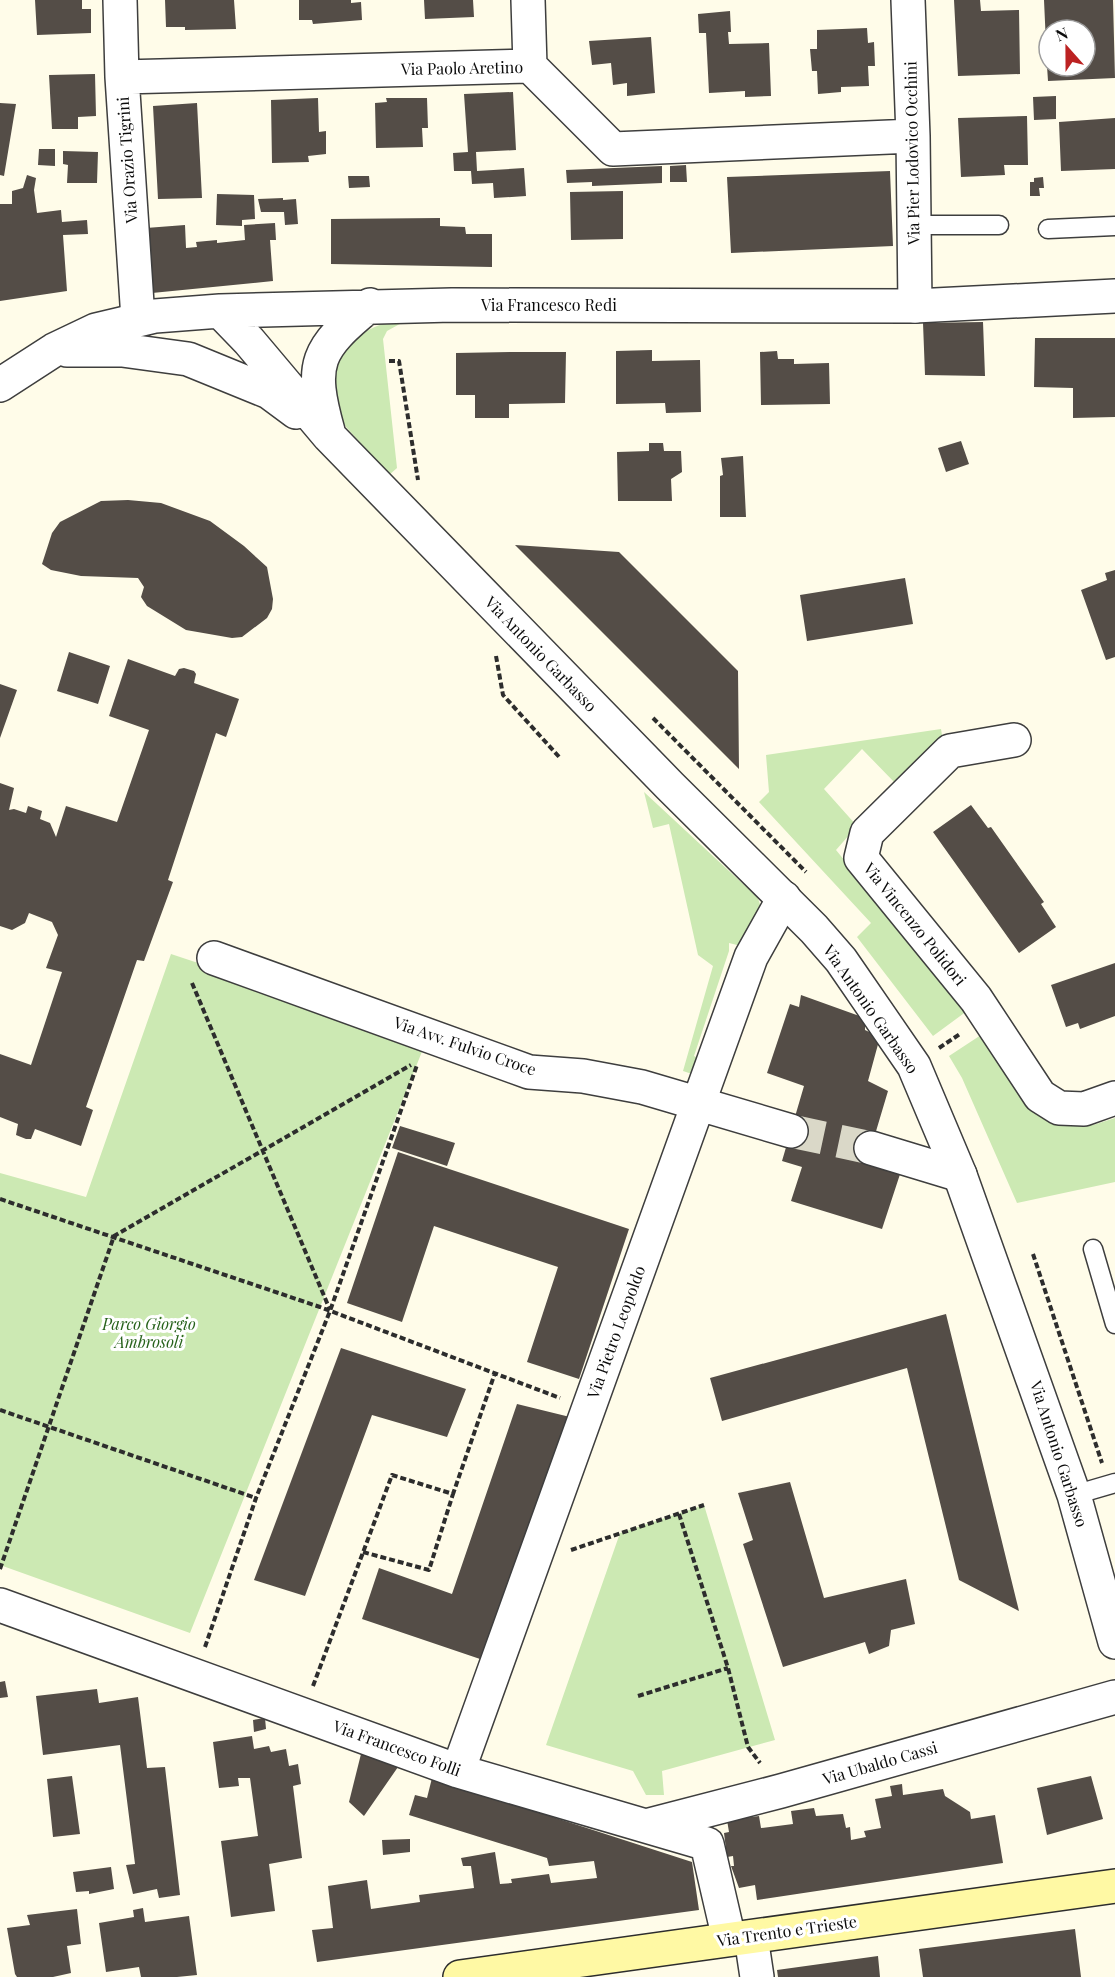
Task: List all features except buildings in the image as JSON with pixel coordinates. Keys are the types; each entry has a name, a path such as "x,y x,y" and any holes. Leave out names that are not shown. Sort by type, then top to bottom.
{"main road":[{"name":"Via Trento e Trieste","path":"460,1977 1115,1886"}],"street":[{"name":"Via Orazio Tigrini","path":"120,0 122,77 138,319"},
{"path":"528,0 530,66"},
{"name":"Via Pier Lodovico Occhini","path":"908,0 913,136 915,306"},
{"name":"Via Paolo Aretino","path":"122,77 530,66 613,148 913,136"},
{"name":"Via Francesco Redi","path":"0,385 54,350 96,330 138,319 220,311 370,306 915,306 1115,296"},
{"name":"Via Antonio Garbasso","path":"329,436 320,402 318,369 328,344 341,329 370,306"},
{"name":"Via Antonio Garbasso","path":"220,311 249,341 329,436 670,786 784,898 841,960 914,1066 960,1175 1074,1495 1115,1642"},
{"name":"Via Antonio Garbasso","path":"54,350 122,350 188,359 269,392 329,436"},
{"name":"Via Vincenzo Polidori","path":"1014,740 950,751 867,833 861,858 976,999 1040,1096 1059,1108 1084,1109 1115,1098"},
{"name":"Via Pietro Leopoldo","path":"458,1771 753,953 784,898"},
{"name":"Via Avv. Fulvio Croce","path":"202,966 529,1071 583,1076 642,1088 791,1131"},
{"path":"871,1148 960,1175"},
{"name":"Via Francesco Folli","path":"0,1605 458,1771 707,1844 740,1938"},
{"name":"Via Ubaldo Cassi","path":"644,1826 781,1791 1115,1697"},
{"path":"740,1938 757,1977"}],"lane":[{"path":"914,225 999,225"},
{"path":"1048,229 1115,226"},
{"path":"1093,1249 1115,1324"},
{"path":"1074,1495 1112,1484"}],"path":[{"path":"389,361 399,360 420,485"},
{"path":"496,652 502,695 561,759"},
{"path":"646,711 746,809 808,874"},
{"path":"202,966 262,1150 330,1311"},
{"path":"914,1066 986,1015"},
{"path":"0,1569 114,1236 419,1060 330,1311 256,1497 195,1676"},
{"path":"0,1199 330,1311 589,1408"},
{"path":"1033,1254 1112,1484"},
{"path":"363,1552 429,1570 495,1373"},
{"path":"0,1410 256,1497"},
{"path":"302,1715 392,1475 453,1494"},
{"path":"534,1562 704,1505"},
{"path":"679,1514 728,1668 748,1747 781,1791"},
{"path":"638,1696 728,1668"}],"green space":[{"path":"407,320 387,331 383,339 397,468 389,475 338,418 333,362 365,332 384,323"},
{"path":"941,729 943,741 897,785 862,749 824,789 857,826 836,850 967,1011 933,1036 857,937 871,923 759,802 769,792 766,755"},
{"path":"644,792 757,897 760,904 761,917 749,948 729,943 729,951 694,1056 710,1064 704,1078 683,1071 713,966 698,955 669,824 653,828"},
{"name":"Parco Giorgio Ambrosoli","path":"171,954 427,1039 190,1633 0,1565 0,1173 86,1197"},
{"path":"981,1035 1059,1124 1093,1125 1115,1118 1115,1182 1017,1203 962,1078 949,1056"},
{"path":"704,1505 775,1740 662,1771 664,1795 646,1795 633,1771 546,1745 620,1533"}],"tunnel":[{"path":"791,1131 871,1148"}]}
